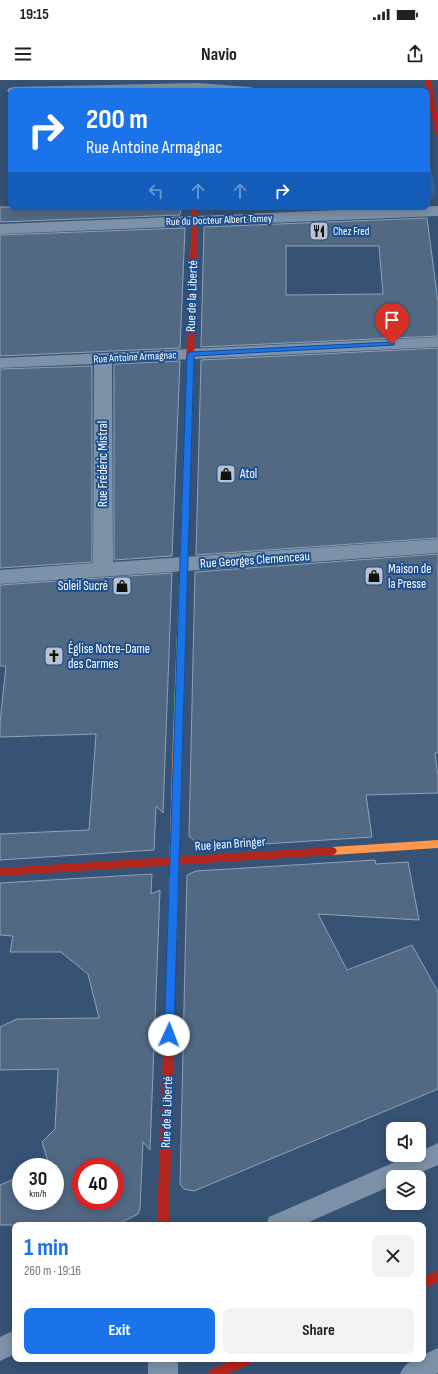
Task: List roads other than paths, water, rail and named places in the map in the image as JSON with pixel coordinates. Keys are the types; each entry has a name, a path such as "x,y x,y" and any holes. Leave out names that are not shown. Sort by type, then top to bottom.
{"street":[{"path":"124,88 198,86 219,88"},
{"path":"430,105 438,134"},
{"name":"Rue du Docteur Albert Tomey","path":"0,229 71,220 194,214 438,211"},
{"name":"Rue de la Liberté","path":"163,1222 194,214"},
{"name":"Rue Antoine Armagnac","path":"0,363 438,342"},
{"name":"Rue Frédéric Mistral","path":"103,358 103,570"},
{"name":"Rue Georges Clemenceau","path":"0,577 438,546"},
{"name":"Rue Jean Bringer","path":"0,872 438,844"},
{"path":"426,1282 438,1276"},
{"path":"163,1362 163,1374"},
{"path":"214,1374 241,1362"}],"lane":[{"path":"284,1222 438,1154"},
{"path":"0,1349 12,1343"},
{"path":"412,1374 438,1360"}],"place":[{"name":"Chez Fred","path":"319,231"},
{"name":"Atol","path":"226,474"},
{"name":"Maison de la Presse","path":"374,576"},
{"name":"Soleil Sucré","path":"122,586"},
{"name":"Église Notre-Dame des Carmes","path":"54,656"}]}
